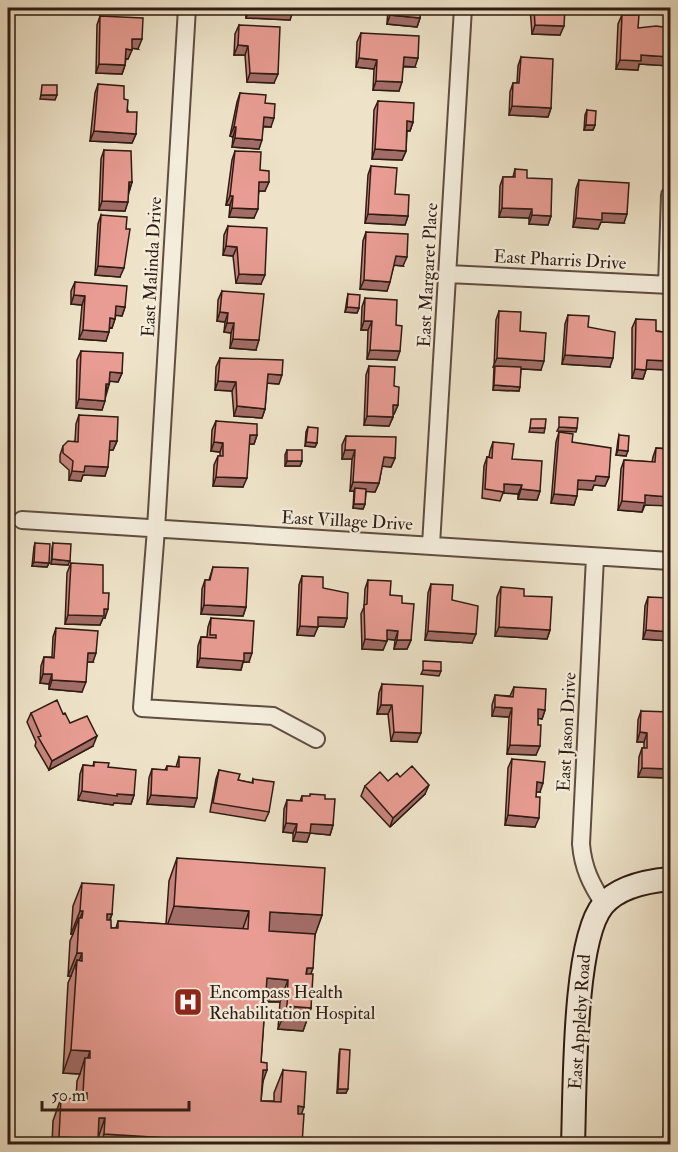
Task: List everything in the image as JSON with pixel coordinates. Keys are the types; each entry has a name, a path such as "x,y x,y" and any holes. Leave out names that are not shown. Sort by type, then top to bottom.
{"street":[{"name":"East Malinda Drive","path":"187,8 156,529 142,708 273,716 316,739"},
{"name":"East Margaret Place","path":"431,545 463,8"},
{"path":"669,285 670,195"},
{"name":"East Pharris Drive","path":"448,274 669,285"},
{"name":"East Village Drive","path":"22,520 670,561"},
{"name":"East Jason Drive","path":"595,557 581,844 582,863 588,880 604,904"},
{"path":"604,904 621,892 670,879"},
{"name":"East Appleby Road","path":"573,1144 582,974 592,923 604,904"}],"building":[{"path":"293,8 293,11 250,9"},
{"path":"390,8 421,8 420,18 390,15"},
{"path":"534,8 565,8 564,26 535,25"},
{"path":"622,15 639,15 638,28 656,26 670,28 670,57 641,55 641,61 620,60"},
{"path":"100,16 143,18 142,39 132,39 132,50 126,49 125,65 99,64"},
{"path":"239,25 280,27 278,74 250,73 248,46 238,45"},
{"path":"361,33 419,36 418,58 404,57 402,82 376,81 377,60 359,58"},
{"path":"521,57 553,59 551,108 512,106 513,83 519,83"},
{"path":"98,84 124,86 124,99 128,100 127,112 137,112 136,134 94,131"},
{"path":"42,85 57,85 57,95 41,95"},
{"path":"240,93 266,95 265,103 275,104 274,118 264,117 262,140 235,138 236,127 234,127"},
{"path":"378,101 414,103 413,122 407,121 406,151 375,149"},
{"path":"587,110 596,111 595,125 586,125"},
{"path":"104,150 131,151 132,182 129,182 128,202 102,201"},
{"path":"235,151 261,152 260,170 269,171 269,182 259,182 258,209 232,208 233,196 230,196"},
{"path":"371,166 397,168 395,194 409,195 408,216 368,214"},
{"path":"515,169 527,170 527,178 552,179 551,216 532,215 532,209 502,208 503,177 515,177"},
{"path":"579,180 629,183 627,214 602,213 602,220 576,218"},
{"path":"101,215 127,217 126,229 130,229 124,268 98,266"},
{"path":"228,226 267,228 265,275 239,274 237,247 226,246"},
{"path":"366,232 408,234 407,257 396,256 390,282 364,280"},
{"path":"75,282 127,286 125,307 116,306 115,319 110,318 109,332 83,330 85,296 74,295"},
{"path":"222,291 264,294 259,340 233,339 234,323 227,323 228,313 220,312"},
{"path":"348,294 360,295 359,308 347,307"},
{"path":"365,298 397,300 396,325 402,326 400,351 370,350 372,321 364,321"},
{"path":"499,311 521,312 520,331 546,333 544,361 497,358"},
{"path":"568,315 589,316 588,327 615,332 613,358 565,355"},
{"path":"636,319 656,320 656,331 670,333 670,361 647,360 646,370 635,369"},
{"path":"81,351 123,353 122,373 110,372 109,384 106,384 105,401 79,399"},
{"path":"220,358 283,360 282,375 268,374 265,409 237,406 236,382 218,381"},
{"path":"369,366 395,367 394,386 399,387 398,405 393,405 393,417 367,416"},
{"path":"495,366 521,367 520,387 494,385"},
{"path":"79,415 118,417 117,441 110,441 108,467 85,466 84,472 72,471 73,461 63,453 63,446 68,441 78,442"},
{"path":"559,417 578,418 577,428 559,427"},
{"path":"531,419 546,419 545,428 530,428"},
{"path":"216,421 257,424 257,435 250,435 247,478 216,477 218,456 223,456 223,443 214,442"},
{"path":"308,427 318,428 317,443 306,442"},
{"path":"559,432 573,434 572,442 611,448 609,477 596,476 595,481 578,480 577,496 554,494"},
{"path":"619,435 629,436 628,451 618,450"},
{"path":"346,436 396,437 395,458 384,457 379,483 353,482 355,450 345,450"},
{"path":"493,442 514,444 512,459 542,461 540,491 521,489 522,485 504,484 504,492 485,489 487,457 492,458"},
{"path":"656,448 669,449 670,497 645,495 645,503 622,501 624,460 655,462"},
{"path":"287,450 302,450 302,461 287,461"},
{"path":"355,488 366,489 365,504 354,504"},
{"path":"35,543 50,544 49,563 34,562"},
{"path":"53,543 71,544 70,561 52,559"},
{"path":"71,563 103,565 103,593 109,593 108,609 104,609 104,616 68,615"},
{"path":"213,567 248,568 246,607 204,605 205,580 210,580"},
{"path":"302,576 323,577 323,588 348,593 347,618 318,617 318,627 300,626"},
{"path":"368,580 391,581 390,595 402,596 402,603 414,604 411,640 397,640 398,631 387,630 387,641 365,639 364,605 367,604"},
{"path":"431,584 453,585 452,600 478,606 476,634 428,631"},
{"path":"501,587 524,589 524,596 552,597 550,630 499,627"},
{"path":"648,597 670,598 670,632 646,630"},
{"path":"211,618 254,621 252,653 244,653 244,661 200,658 201,637 216,638 216,635 210,635"},
{"path":"56,628 98,631 96,653 88,653 86,682 52,680 52,674 43,674 44,657 54,658"},
{"path":"423,661 441,662 441,671 423,670"},
{"path":"382,684 423,686 421,733 394,732 392,705 381,705"},
{"path":"514,687 546,689 545,710 538,709 538,725 541,725 540,746 510,745 512,708 495,707 495,695 513,697"},
{"path":"57,700 70,723 87,716 97,736 52,761 38,737 41,736 31,713"},
{"path":"641,711 670,712 670,769 642,768 642,748 647,748 647,733 640,732"},
{"path":"179,757 200,758 197,798 151,795 152,769 167,770 167,766 179,767"},
{"path":"512,759 545,762 543,783 537,782 536,797 540,797 539,818 508,815"},
{"path":"94,762 109,763 108,767 136,770 134,795 117,794 117,796 82,791 83,765 94,766"},
{"path":"412,766 429,785 393,818 365,786 380,772 388,781 397,773 400,777"},
{"path":"219,770 240,774 238,780 253,783 253,779 274,782 269,812 213,803"},
{"path":"310,794 325,795 325,799 335,799 333,825 311,824 310,833 296,832 297,824 286,823 287,800 302,801 302,796 310,796"},
{"path":"177,858 325,868 322,915 270,912 269,931 315,934 313,968 307,968 306,974 313,974 311,1008 287,1006 288,980 267,978 261,1062 267,1063 267,1070 263,1070 261,1101 281,1102 283,1070 306,1072 304,1107 298,1106 298,1114 304,1114 302,1144 223,1142 223,1139 217,1141 104,1134 105,1118 99,1118 98,1139 59,1137 61,1098 87,1100 87,1093 83,1093 85,1058 90,1058 90,1051 71,1050 77,960 82,961 82,953 77,953 79,918 82,918 83,911 80,911 82,883 114,885 112,914 107,914 107,920 111,920 111,928 118,928 118,921 248,929 249,911 174,906"},
{"path":"340,1049 350,1050 348,1089 338,1089"},
{"path":"668,1133 670,1133 670,1144 667,1144"}],"place":[{"name":"Encompass Health Rehabilitation Hospital","path":"188,1002"}]}
